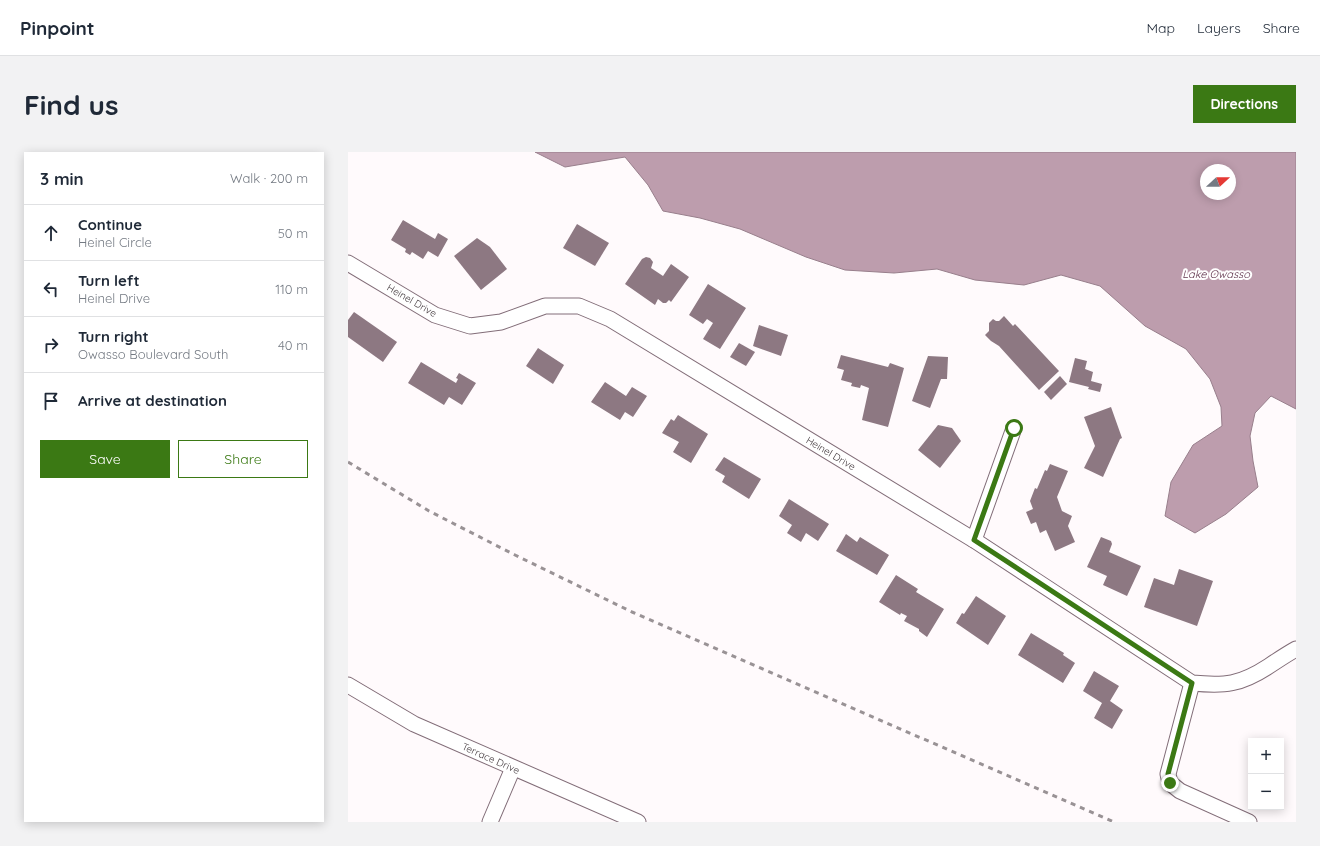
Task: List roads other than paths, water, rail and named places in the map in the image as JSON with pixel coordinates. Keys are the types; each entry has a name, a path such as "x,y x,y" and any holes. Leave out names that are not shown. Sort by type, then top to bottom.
{"street":[{"name":"Heinel Drive","path":"348,263 435,315 470,326 501,322 546,306 579,306 610,319 974,540 1192,683 1216,685 1235,683 1254,676 1296,649"},
{"path":"974,540 1014,428"},
{"path":"1192,683 1168,774 1170,783 1180,790 1249,822"},
{"name":"Terrace Drive","path":"348,685 414,724 638,822"},
{"path":"490,822 513,768"}],"water":[{"name":"Lake Owasso","path":"535,152 1296,152 1296,409 1271,396 1255,413 1250,436 1258,487 1226,514 1195,533 1165,516 1171,482 1193,445 1222,426 1221,407 1210,379 1186,349 1145,326 1100,286 1061,275 1024,285 975,280 937,269 894,273 845,270 806,257 740,229 700,218 663,211 648,185 625,157 565,167"}],"railway":[{"path":"348,462 429,511 632,612 1114,822"}]}
